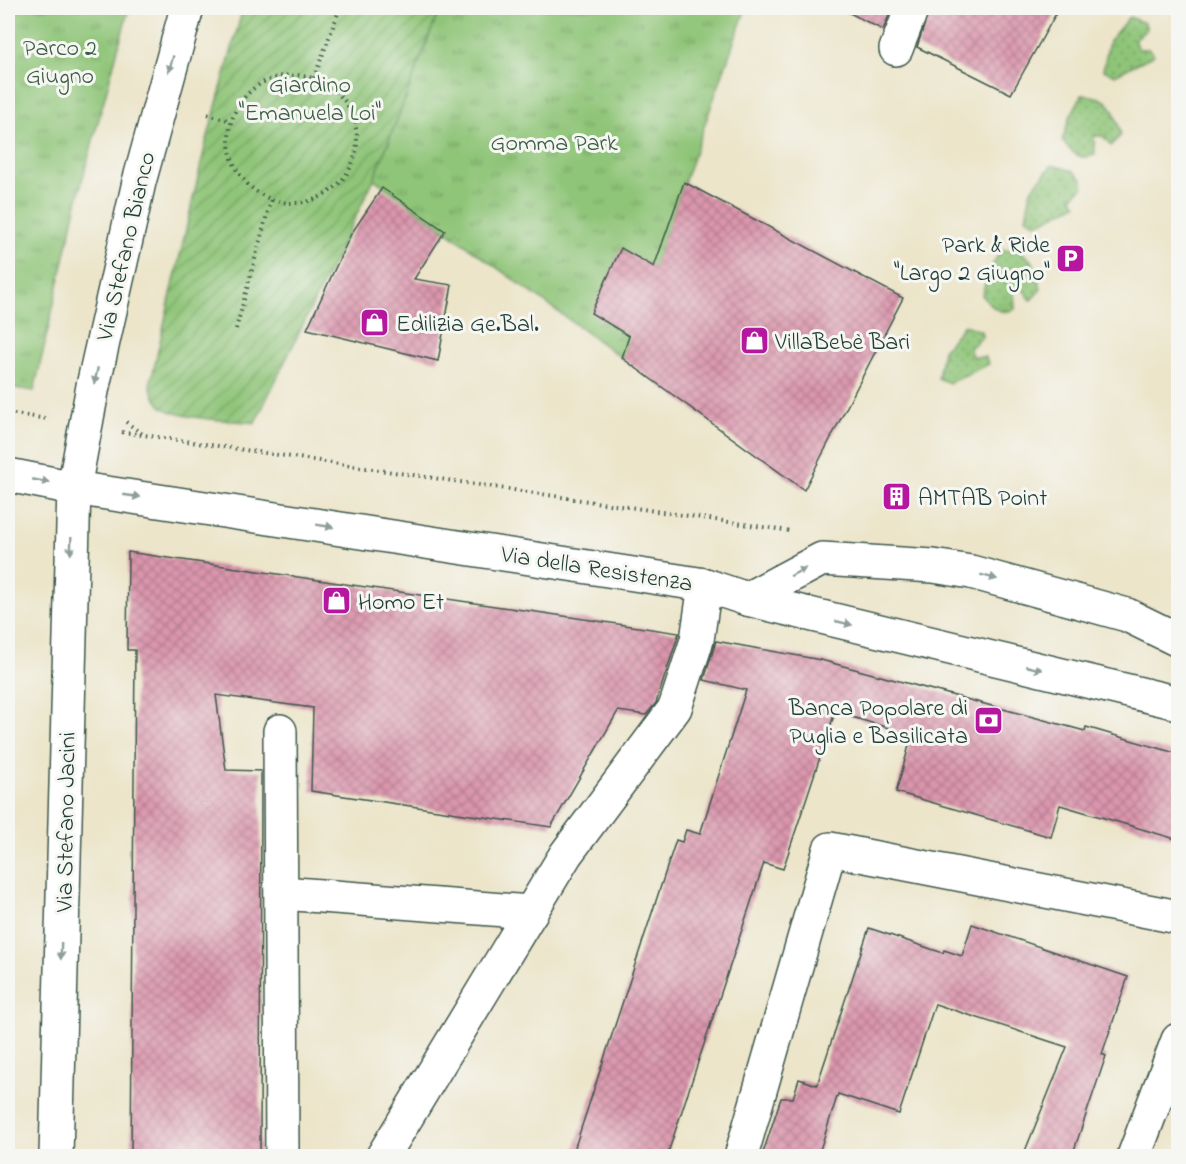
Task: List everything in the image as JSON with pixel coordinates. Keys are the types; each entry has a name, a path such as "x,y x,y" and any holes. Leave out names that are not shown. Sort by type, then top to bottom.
{"street":[{"name":"Via Stefano Bianco","path":"74,488 96,374 139,182 187,8"},
{"path":"896,49 912,8"},
{"name":"Via della Resistenza","path":"8,475 74,488 705,585 747,599 1179,703"},
{"name":"Via Stefano Jacini","path":"56,1156 74,488"},
{"path":"747,599 822,559 933,566 971,572 1127,615 1179,640"},
{"path":"383,1156 566,854 675,708 697,640 705,585"},
{"path":"280,731 282,1156"},
{"path":"741,1156 830,849 1179,917"},
{"path":"282,892 531,912"},
{"path":"1134,1156 1179,1040"}],"path":[{"path":"314,78 340,8"},
{"path":"288,74 314,78 332,87 350,109 358,138 355,158 346,176 331,191 322,196 292,204 271,200 250,188 236,169 229,145 231,122 243,98 263,82 288,74"},
{"path":"208,114 231,122"},
{"path":"237,329 271,200"},
{"path":"124,417 126,424 144,435 792,531"}],"green space":[{"name":"Parco 2 Giugno","path":"8,8 129,8 82,181 34,391 8,387"},
{"name":"Giardino \"Emanuela Loi\"","path":"243,8 440,8 374,179 255,423 206,419 169,411 157,401 150,385 205,147"},
{"name":"Gomma Park","path":"440,8 746,8 622,358 374,179"},
{"path":"1129,17 1145,23 1147,29 1134,40 1138,49 1150,49 1154,55 1115,75 1103,70 1109,41"},
{"path":"1082,95 1106,101 1113,111 1121,135 1111,146 1103,136 1094,136 1095,155 1089,157 1073,152 1062,141 1070,117"},
{"path":"1052,165 1073,171 1083,180 1083,187 1072,197 1077,204 1037,224 1026,218 1031,190"},
{"path":"1001,250 1019,250 1033,262 1041,289 1031,300 1023,289 1014,290 1015,309 1009,311 996,309 982,295 989,271"},
{"path":"964,325 981,331 982,337 969,349 973,357 985,357 989,364 949,383 938,378 943,350"}],"building":[{"path":"840,8 892,8 883,30"},
{"path":"930,8 1059,8 1011,94 917,47"},
{"name":"VillaBebè Bari","path":"684,182 903,298 804,490 622,358 629,336 591,313 621,248 654,267"},
{"path":"382,188 445,231 414,279 452,285 438,361 307,329 351,234"},
{"path":"128,552 679,633 656,703 646,715 618,711 551,827 311,791 313,708 216,695 226,770 261,771 260,1156 131,1156 135,650 127,650"},
{"path":"716,641 821,660 1085,731 1086,727 1179,754 1179,840 1060,805 1051,837 896,792 912,735 835,712 783,869 764,863 667,1156 572,1156 676,840 682,842 686,830 700,834 746,690 704,680"},
{"path":"972,924 1128,977 1102,1054 1106,1056 1072,1156 1023,1156 1067,1047 935,1004 899,1114 838,1094 818,1156 762,1156 781,1098 793,1098 799,1079 817,1085 869,928 943,953 944,950 962,956"}],"place":[{"name":"Park & Ride \"Largo 2 Giugno\"","path":"1071,258"},
{"name":"Edilizia Ge.Bal.","path":"375,323"},
{"name":"VillaBebè Bari","path":"754,341"},
{"name":"AMTAB Point","path":"897,497"},
{"name":"Homo Et","path":"337,601"},
{"name":"Banca Popolare di Puglia e Basilicata","path":"989,721"}]}
